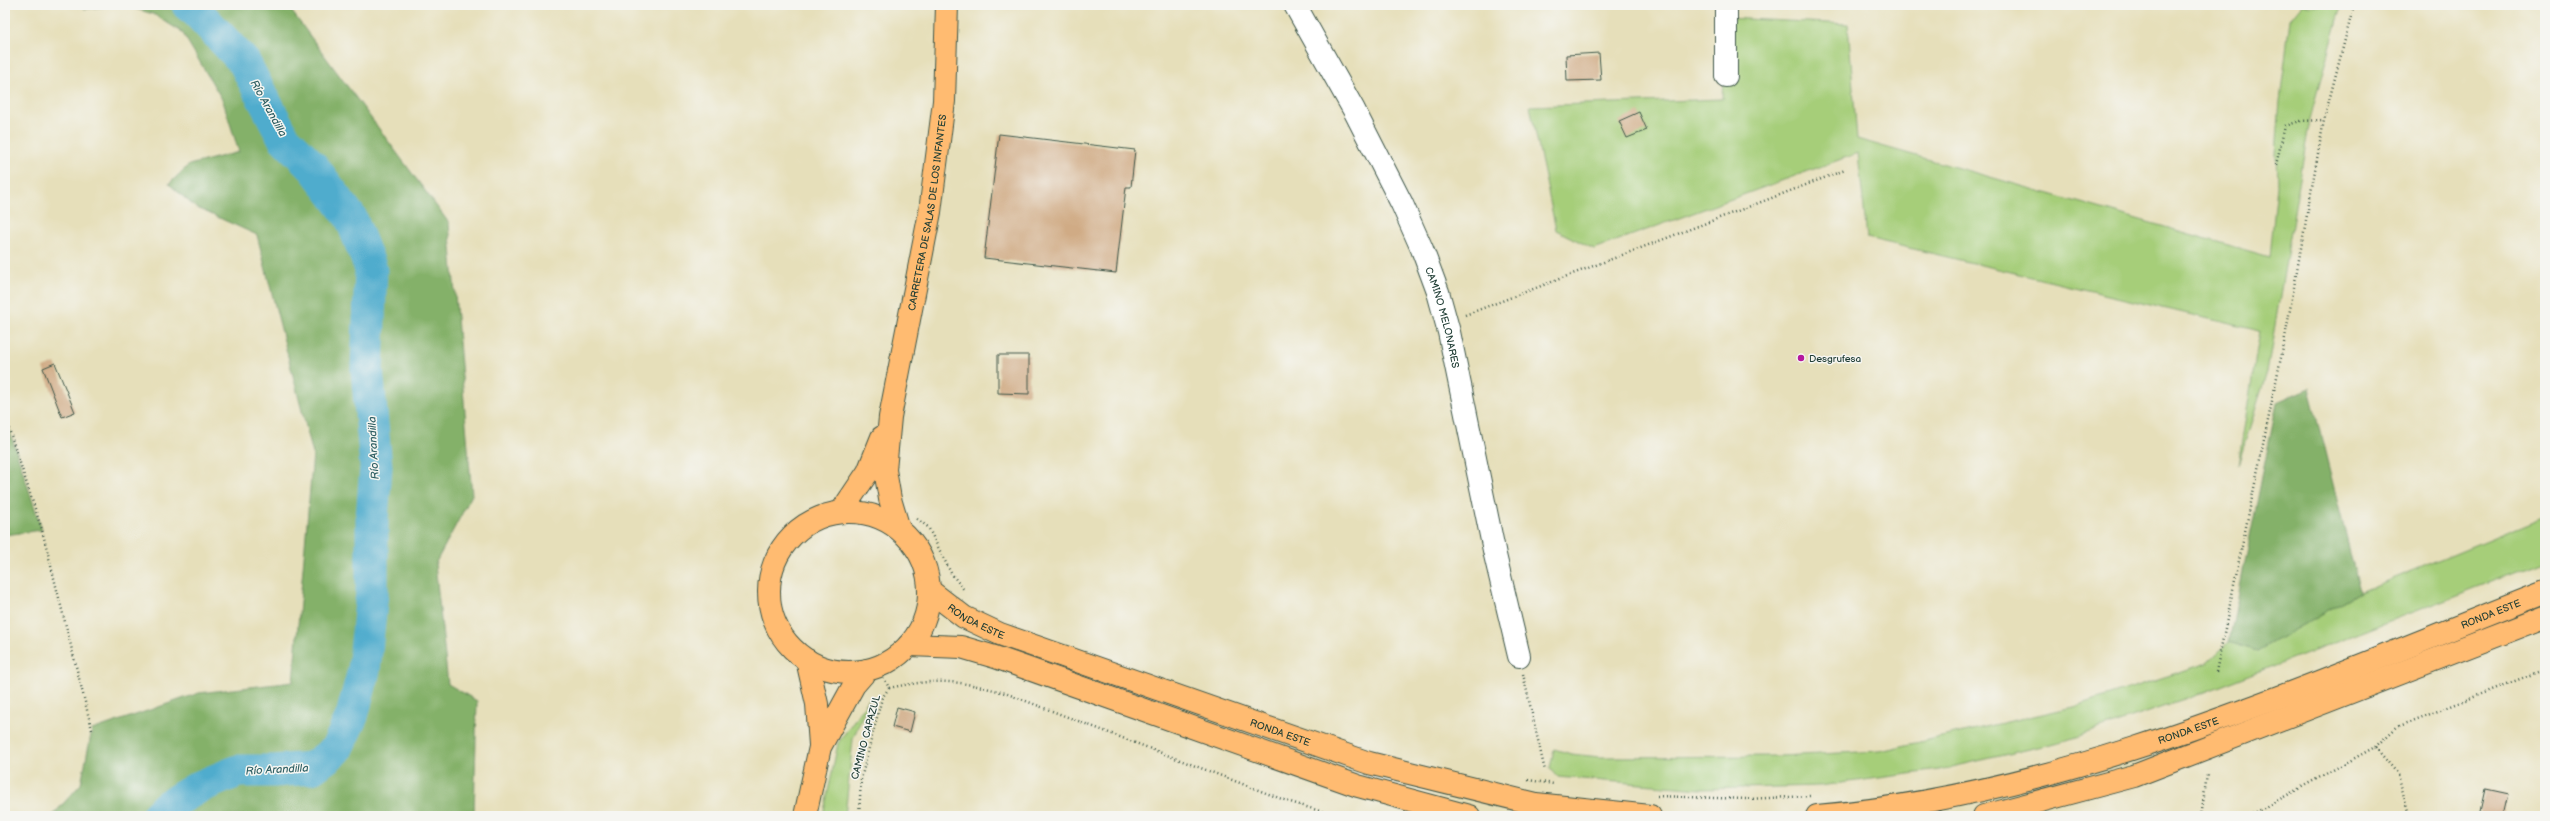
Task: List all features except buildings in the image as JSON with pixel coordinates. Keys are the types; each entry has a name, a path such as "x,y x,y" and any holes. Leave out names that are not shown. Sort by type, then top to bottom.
{"main road":[{"name":"CARRETERA DE SALAS DE LOS INFANTES","path":"897,523 885,470 890,417 930,212 944,101 947,5"},
{"name":"CARRETERA DE SALAS DE LOS INFANTES","path":"841,512 868,472 890,417"},
{"path":"841,512 871,515 897,523 915,546 925,567 929,590 924,619 909,645 895,658 873,668 846,672 826,668 807,660 790,646 778,628 773,614 770,585 775,564 785,544 800,529 819,518 841,512"},
{"name":"RONDA ESTE","path":"929,590 964,617 1000,634 1369,763 1536,804 1649,806"},
{"name":"RONDA ESTE","path":"1818,806 1872,811 1953,798 2116,755 2265,701 2545,592"},
{"path":"1984,816 2134,776 2545,616"},
{"path":"909,645 961,647 995,657 1358,786 1469,816"},
{"path":"805,816 820,746 817,704 807,660"},
{"path":"820,746 854,685 873,668"}],"street":[{"name":"CAMINO MELONARES","path":"1296,5 1354,110 1402,204 1422,249 1446,322 1495,555 1519,656"},
{"path":"1726,5 1726,76"}],"path":[{"path":"2216,672 2284,343 2324,120 2354,5"},
{"path":"2276,165 2285,126 2300,121 2324,120"},
{"path":"1446,322 1845,170"},
{"path":"5,417 42,530 92,730"},
{"path":"897,523 919,520 928,527 951,573 968,595"},
{"path":"1519,656 1544,771"},
{"name":"CAMINO CAPAZUL","path":"859,816 861,779 882,698 889,688 873,668"},
{"path":"2249,816 2375,747 2397,727 2542,670"},
{"path":"889,688 923,681 971,683 1005,693 1287,801 1336,816"},
{"path":"2375,747 2398,774 2409,816"},
{"path":"2201,816 2207,775"},
{"path":"1522,779 1559,785"},
{"path":"1649,806 1746,799 1818,806"}],"green space":[{"path":"83,5 117,5 85,9"},
{"path":"123,5 287,5 449,223 472,495 435,564 448,684 477,701 474,816 52,816 81,784 92,730 199,693 293,682 313,454 257,235 195,207 169,184 189,165 239,152 223,101 182,32 153,14"},
{"path":"2302,5 2341,5 2310,119 2267,372 2238,465 2260,331 1867,238 1858,153 1594,249 1556,230 1530,106 1722,99 1726,18 1848,24 1857,139 2270,257 2277,185 2276,154 2280,101 2290,19"},
{"path":"2309,388 2360,592 2257,651 2229,642 2277,402"},
{"path":"5,417 42,530 5,535"},
{"path":"2545,516 2545,561 2187,699 2064,741 1939,770 1819,786 1701,789 1558,777 1550,768 1554,749 1571,754 1600,757 1780,756 1880,751 2073,707 2207,663 2229,642 2257,651 2360,592"},
{"path":"869,699 853,739 845,816 823,816 838,743"}],"waterway":[{"name":"Río Arandilla","path":"157,816 167,806 199,787 238,771 274,771 312,768 336,750 352,716 364,670 372,593 372,519 376,467 367,369 371,269 351,218 314,168 284,138 244,62 197,12 188,5"}],"place":[{"name":"Desgrufesa","path":"1801,358"}]}
